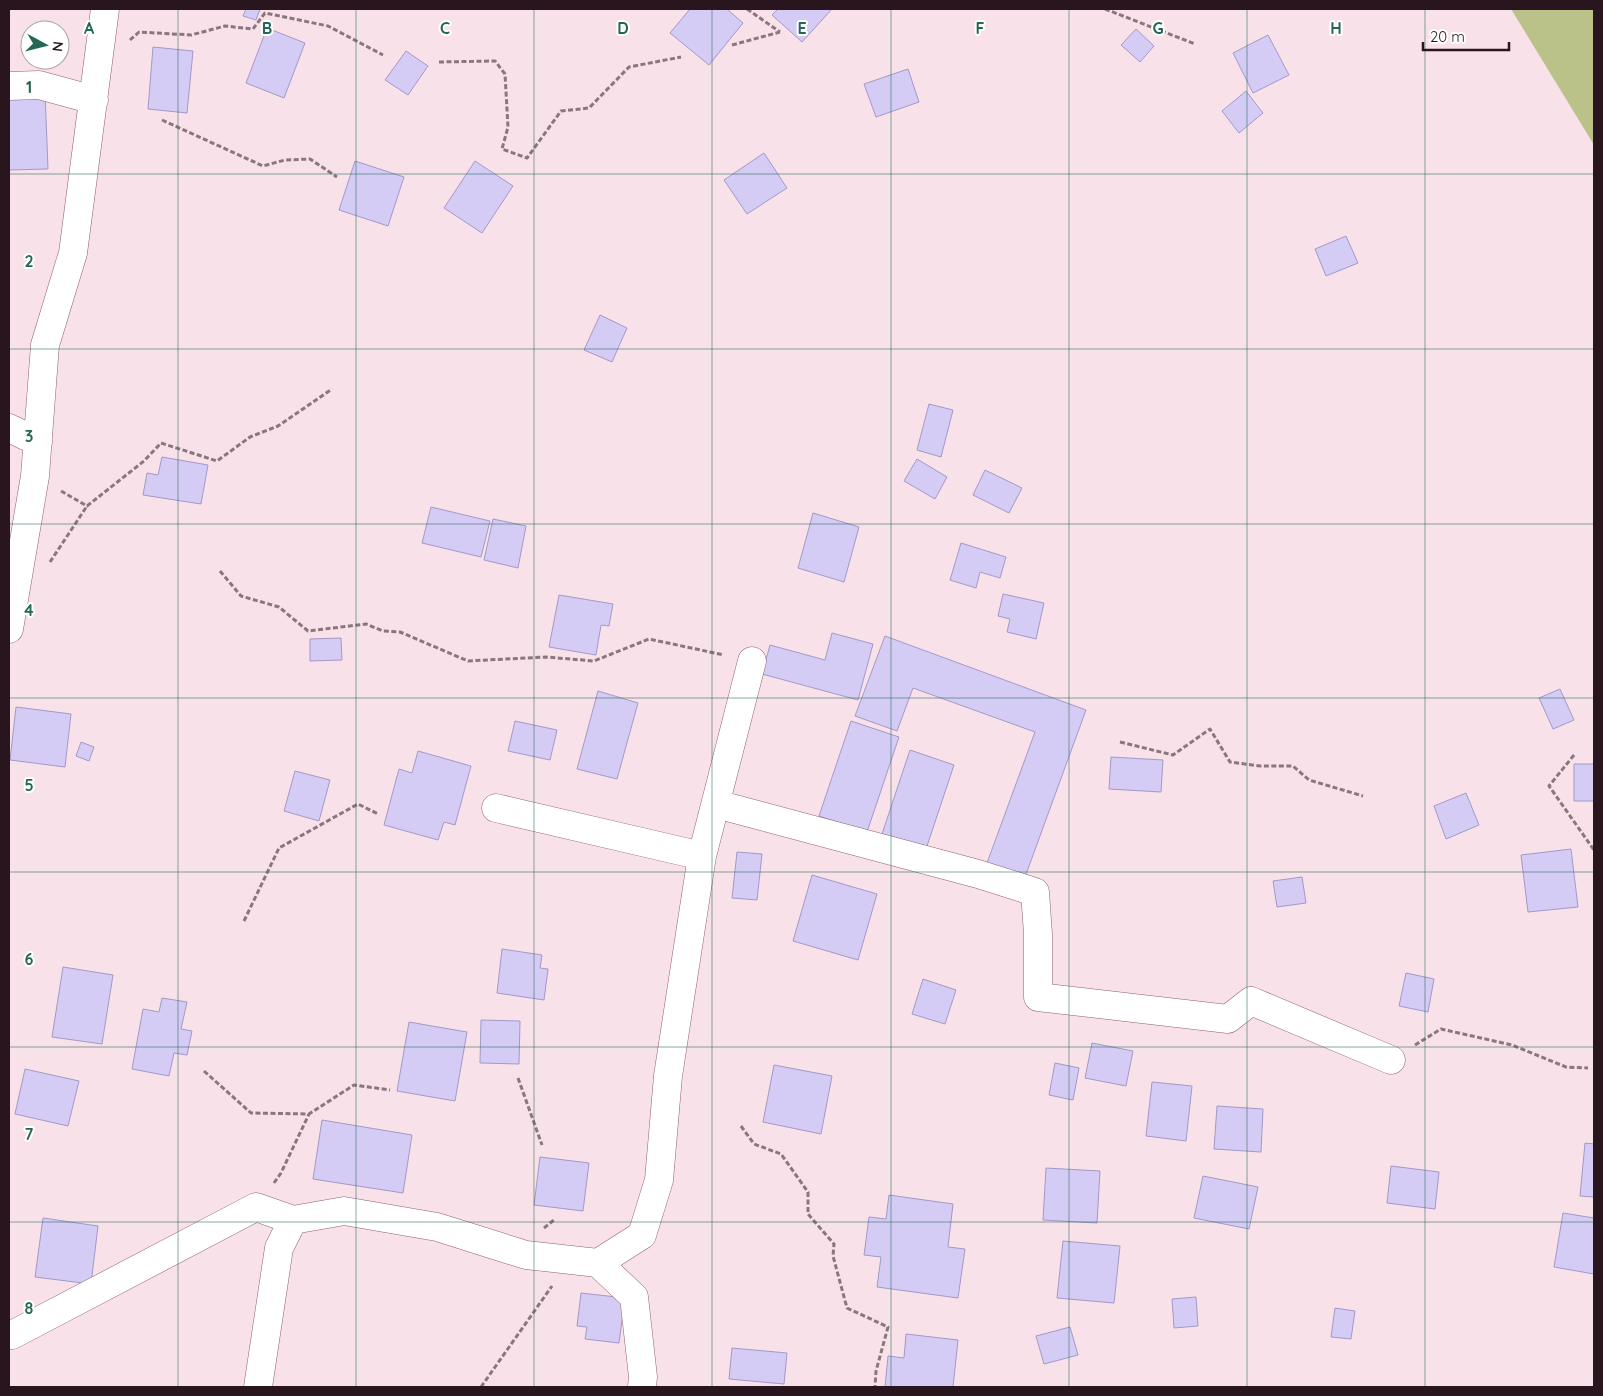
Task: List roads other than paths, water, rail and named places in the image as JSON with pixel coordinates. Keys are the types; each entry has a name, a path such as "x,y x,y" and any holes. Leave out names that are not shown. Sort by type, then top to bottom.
{"street":[{"path":"9,630 35,476 45,345 73,253 105,9"},
{"path":"9,86 39,85 94,100"},
{"path":"9,428 38,442"},
{"path":"598,1263 642,1236 659,1180 668,1076 702,856 752,661"},
{"path":"716,804 978,874 1035,892 1038,934 1038,997 1228,1019 1250,1001 1391,1060"},
{"path":"496,808 702,856"},
{"path":"12,1335 256,1207 293,1220 344,1211 437,1227 526,1255 598,1263 634,1297 643,1377 642,1387"},
{"path":"258,1387 279,1248 293,1220"}]}
